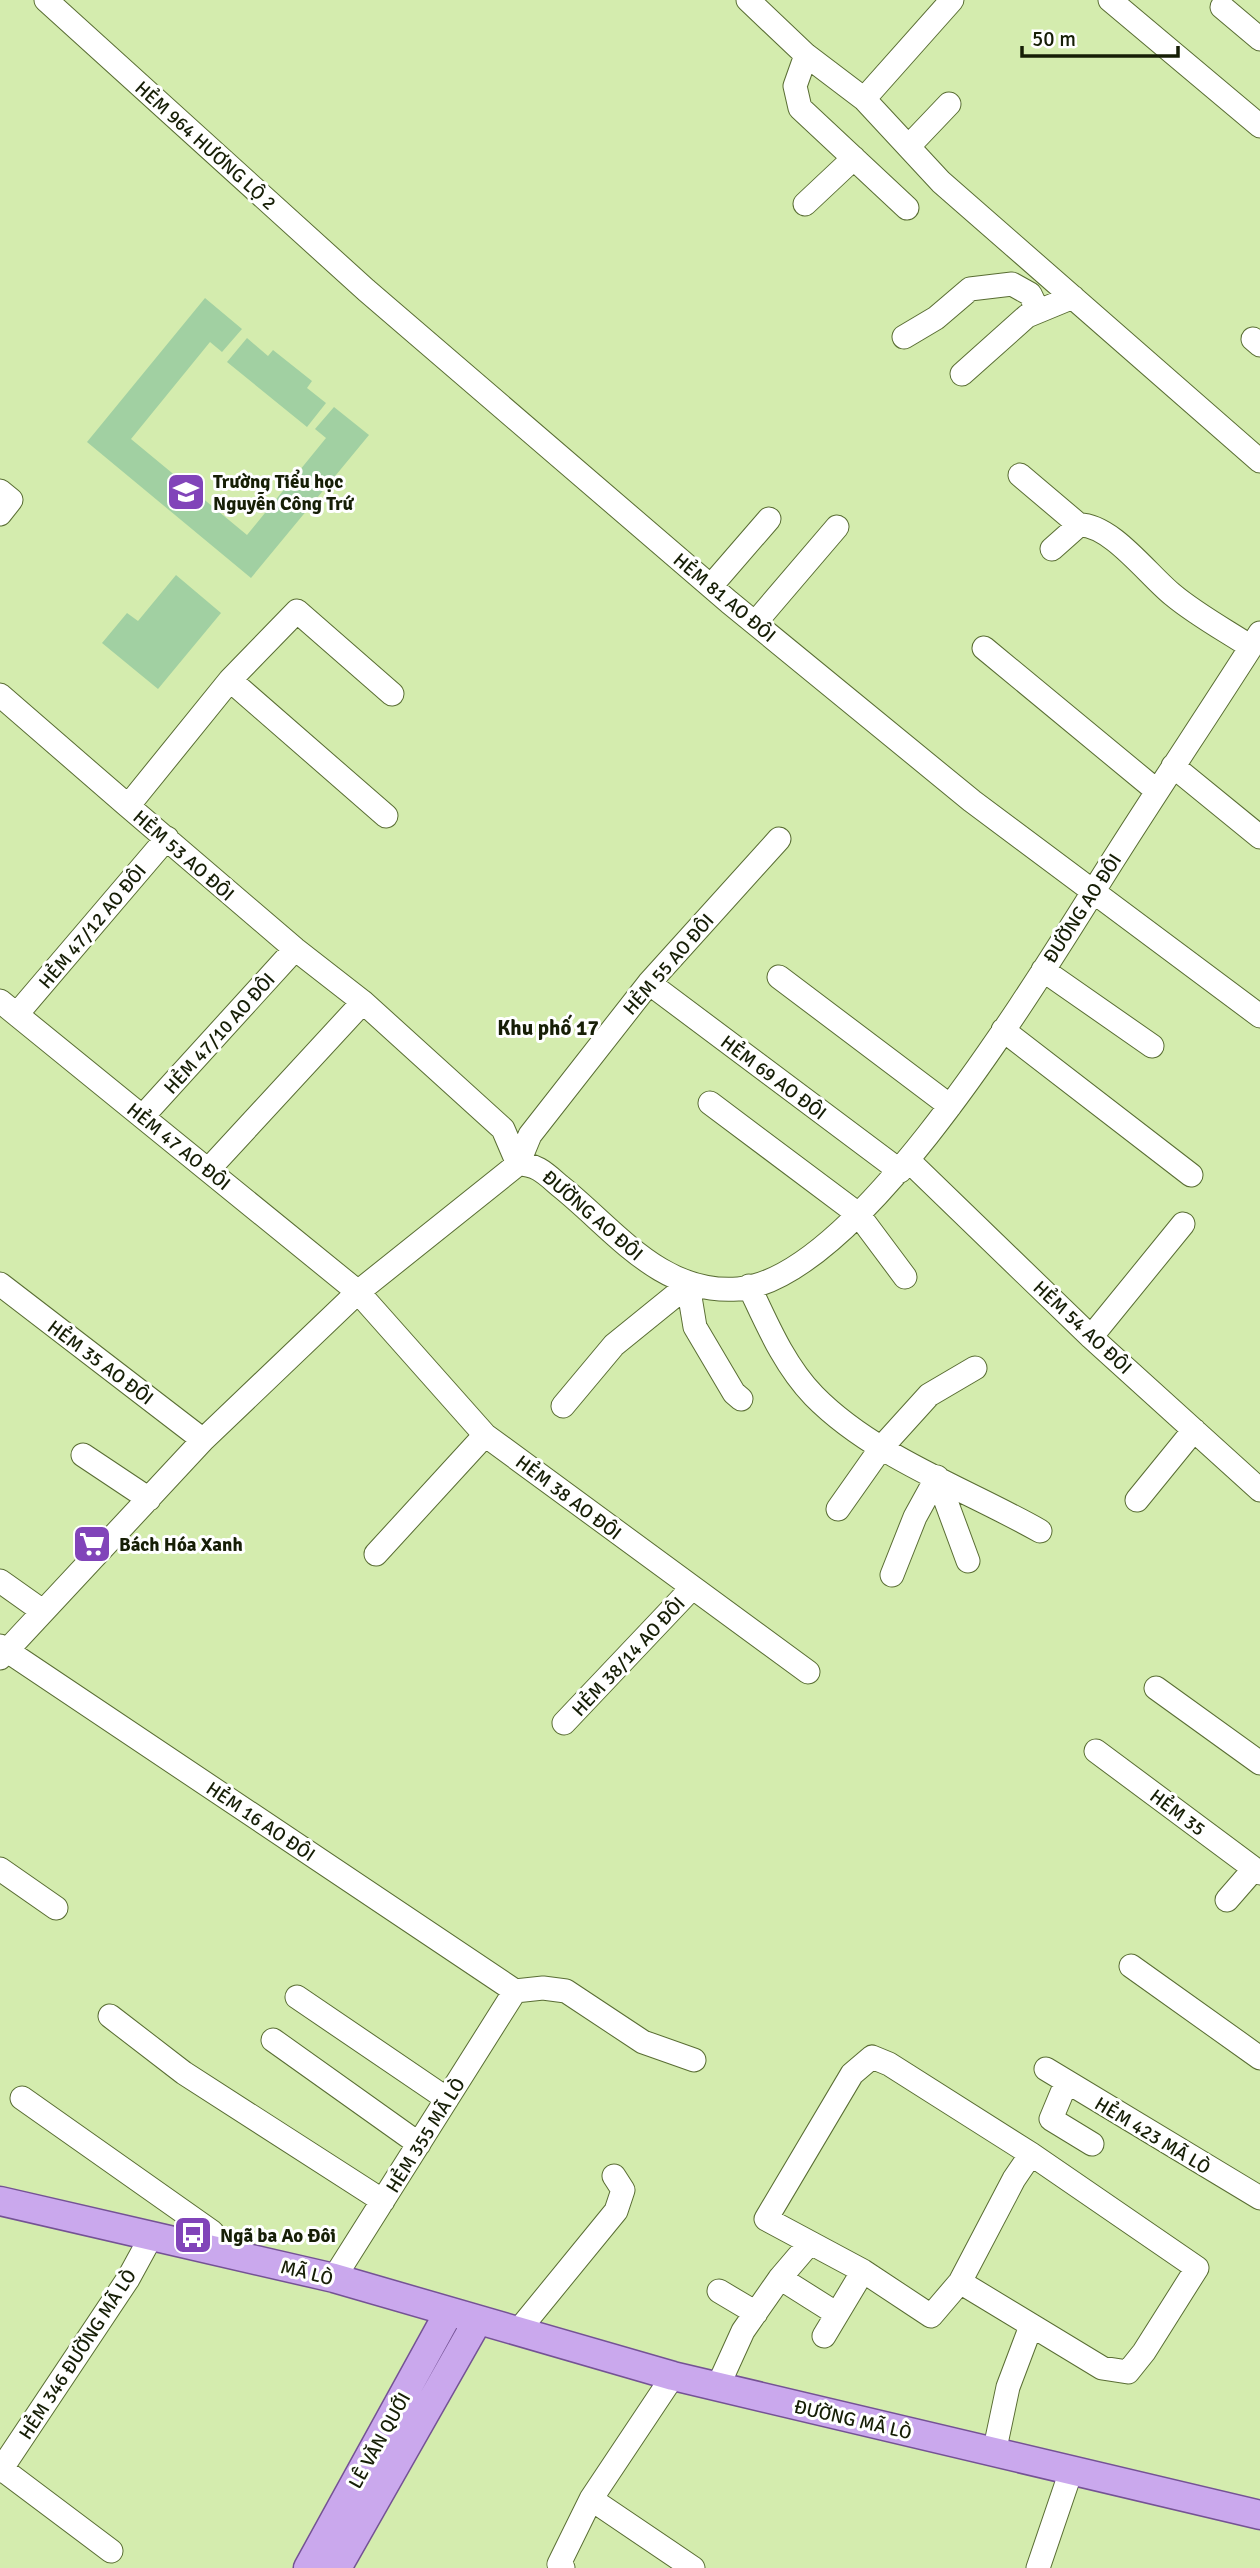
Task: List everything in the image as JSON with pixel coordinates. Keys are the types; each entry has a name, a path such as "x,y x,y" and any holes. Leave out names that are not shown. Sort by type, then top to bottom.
{"main road":[{"name":"MÃ LÒ","path":"0,2201 334,2278 449,2312"},
{"name":"ĐƯỜNG MÃ LÒ","path":"449,2312 673,2376 1260,2515"},
{"name":"LÊ VĂN QUỚI","path":"308,2568 449,2312"},
{"name":"LÊ VĂN QUỚI","path":"337,2568 478,2320"}],"street":[{"name":"HẺM 964 HƯƠNG LỘ 2","path":"46,0 366,290"},
{"path":"748,0 806,55 864,99 941,182 1260,461"},
{"path":"864,99 952,0"},
{"path":"1110,0 1260,126"},
{"path":"1222,7 1260,39"},
{"path":"806,55 795,86 800,108 907,208"},
{"path":"909,146 949,104"},
{"path":"805,204 854,158"},
{"path":"904,337 936,318 970,289 1012,284 1030,294 1038,311"},
{"name":"HẺM 81 AO ĐÔI","path":"366,290 868,718 1092,893 1260,1016"},
{"path":"962,373 1027,316 1073,297"},
{"path":"1020,475 1079,525"},
{"path":"0,491 11,500 0,514"},
{"path":"710,586 769,519"},
{"path":"1052,549 1079,525 1089,524 1110,537 1174,596 1255,640"},
{"path":"755,623 837,527"},
{"name":"HẺM 53 AO ĐÔI","path":"392,694 297,611 230,680 128,806 295,949 363,1002 503,1129 518,1164"},
{"name":"ĐƯỜNG AO ĐÔI","path":"2,1652 203,1440 358,1292 518,1164 533,1164 593,1212 640,1258 688,1285 740,1289 784,1275 841,1231 904,1166 1003,1030 1255,640"},
{"path":"984,648 1157,791"},
{"path":"230,680 386,816"},
{"path":"0,695 128,806"},
{"path":"1173,766 1260,837"},
{"name":"HẺM 47/12 AO ĐÔI","path":"8,1007 167,838"},
{"name":"HẺM 55 AO ĐÔI","path":"518,1164 530,1135 649,983 779,839"},
{"name":"HẺM 47/10 AO ĐÔI","path":"143,1116 295,949"},
{"path":"1043,970 1152,1046"},
{"path":"779,977 950,1105"},
{"name":"HẺM 69 AO ĐÔI","path":"649,983 904,1166"},
{"path":"208,1170 363,1002"},
{"name":"HẺM 47 AO ĐÔI","path":"8,1007 358,1292"},
{"path":"1003,1030 1191,1175"},
{"path":"710,1103 858,1214 905,1277"},
{"name":"HẺM 54 AO ĐÔI","path":"904,1166 1260,1490"},
{"path":"1091,1337 1183,1224"},
{"name":"HẺM 35 AO ĐÔI","path":"0,1284 203,1440"},
{"path":"563,1406 614,1345 688,1285 695,1327 734,1393 741,1399"},
{"path":"749,1286 775,1342 814,1396 881,1448 1040,1531"},
{"name":"HẺM 38 AO ĐÔI","path":"358,1292 485,1435 691,1589 808,1672"},
{"path":"838,1509 881,1448 929,1395 975,1368"},
{"path":"1137,1500 1194,1430"},
{"path":"376,1554 485,1435"},
{"path":"83,1455 149,1499"},
{"path":"937,1477 968,1561"},
{"path":"892,1575 915,1517 937,1477"},
{"path":"0,1581 41,1611"},
{"name":"HẺM 38/14 AO ĐÔI","path":"565,1723 691,1589"},
{"name":"HẺM 16 AO ĐÔI","path":"2,1652 515,1991"},
{"path":"1156,1688 1260,1763"},
{"name":"HẺM 35","path":"1096,1751 1257,1871"},
{"path":"0,1869 56,1908"},
{"path":"1227,1900 1257,1871"},
{"path":"1131,1966 1260,2058"},
{"path":"515,1991 543,1988 566,1990 643,2042 694,2060"},
{"name":"HẺM 355 MÃ LÒ","path":"334,2278 515,1991"},
{"path":"297,1997 447,2099"},
{"path":"110,2017 184,2073 383,2200"},
{"path":"273,2040 419,2144"},
{"path":"960,2282 1102,2368 1128,2372 1144,2353 1197,2268 1031,2154 889,2064 872,2057 852,2074 765,2220 863,2271 931,2316 960,2282 1014,2179 1031,2154"},
{"name":"HẺM 423 MÃ LÒ","path":"1046,2069 1260,2198"},
{"path":"1066,2083 1051,2119 1092,2144"},
{"path":"22,2098 212,2232 218,2250"},
{"path":"518,2331 616,2211 623,2190 614,2176"},
{"name":"HẺM 346 ĐƯỜNG MÃ LÒ","path":"1,2470 128,2279 152,2235"},
{"path":"718,2386 743,2331 780,2278 809,2244"},
{"path":"824,2336 863,2271"},
{"path":"780,2278 837,2314"},
{"path":"719,2291 755,2314"},
{"path":"994,2453 1008,2387 1031,2326"},
{"path":"561,2566 591,2500 673,2376"},
{"path":"1,2470 111,2552"},
{"path":"1038,2568 1071,2471"},
{"path":"591,2500 693,2568"}],"building":[{"path":"205,298 242,329 222,352 210,342 131,439 247,535 326,438 315,429 334,407 369,435 251,578 87,442"},
{"path":"247,338 268,356 273,350 312,381 307,388 326,403 307,427 227,362"},
{"path":"176,575 221,613 158,689 102,643 127,613 138,621"}],"place":[{"name":"Trường Tiểu học Nguyễn Công Trứ","path":"186,492"},
{"name":"Bách Hóa Xanh","path":"92,1544"},
{"name":"Ngã ba Ao Đôi","path":"193,2235"}],"district":[{"name":"Khu phố 17","path":"548,1028"}]}
